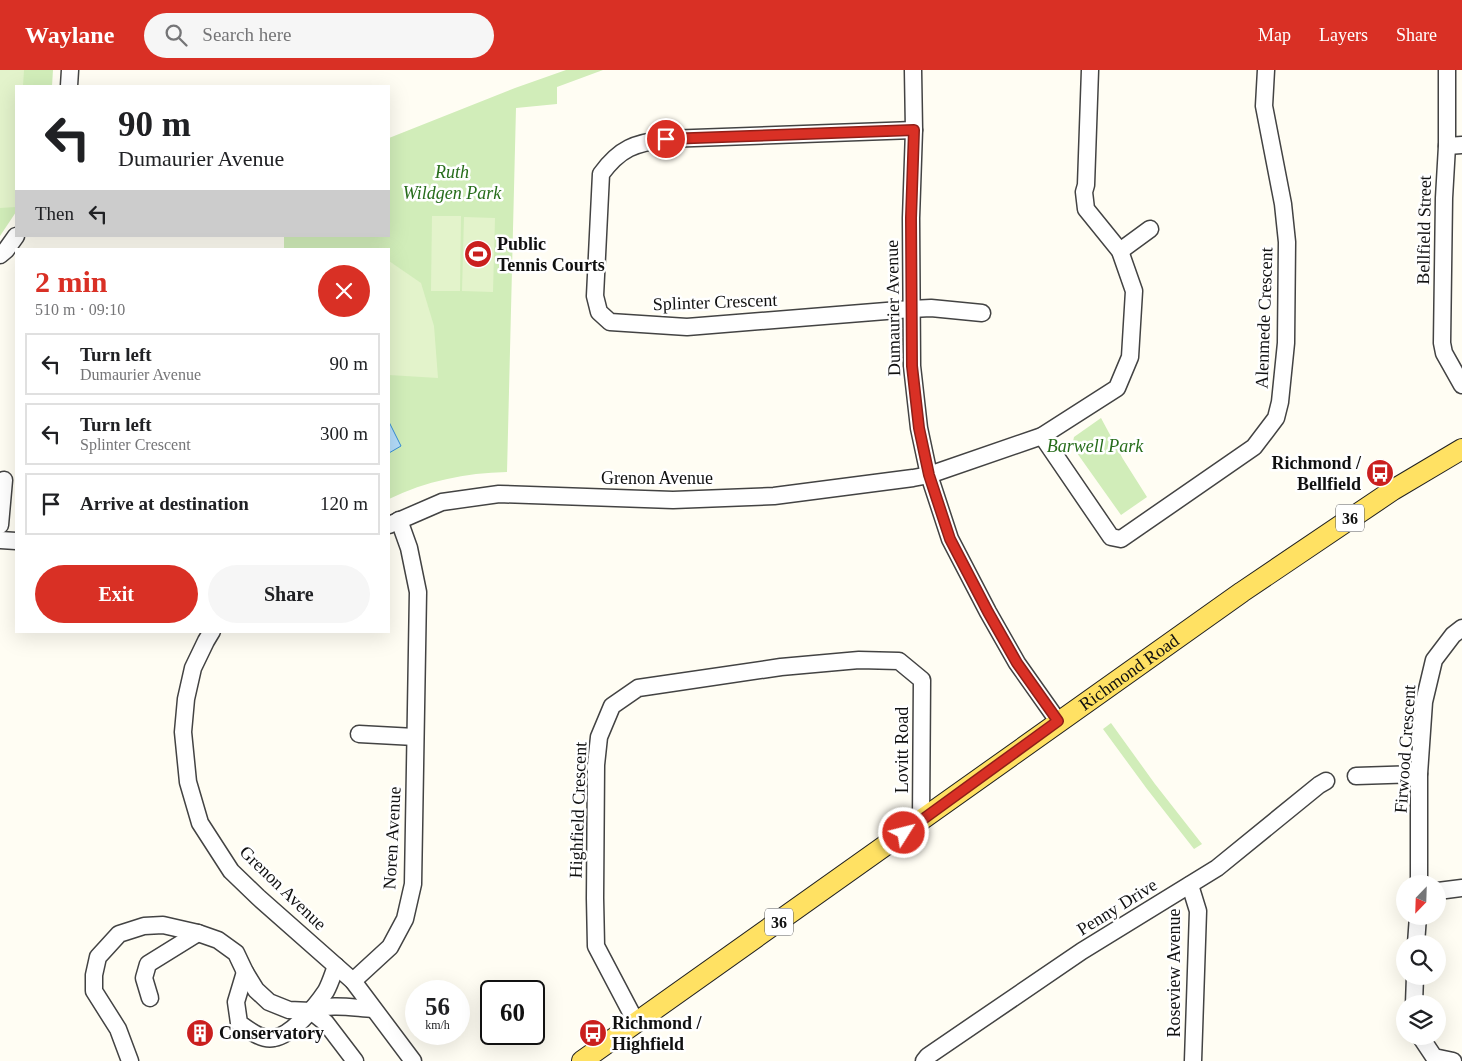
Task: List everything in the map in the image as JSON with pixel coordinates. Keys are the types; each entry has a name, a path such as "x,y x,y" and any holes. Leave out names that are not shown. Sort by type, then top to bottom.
{"main road":[{"name":"Richmond Road","path":"582,1061 1242,592 1348,519 1462,449"}],"street":[{"path":"69,85 70,70"},
{"name":"Dumaurier Avenue","path":"914,70 911,218 912,366 919,428 929,475 950,539 988,612 1017,663 1058,721"},
{"name":"Grenon Avenue","path":"394,522 442,502 499,494 673,500 774,496 929,475 1042,436 1117,388 1130,357 1134,291 1120,251 1086,209 1084,192 1090,70"},
{"name":"Alenmede Crescent","path":"1042,436 1111,536 1121,539 1254,447 1276,418 1280,402 1286,344 1287,242 1283,204 1264,106 1266,70"},
{"name":"Bellfield Street","path":"1447,70 1454,146 1444,198 1442,343 1444,353 1462,385"},
{"name":"Splinter Crescent","path":"914,130 666,139 647,142 625,149 610,161 601,174 595,296 599,312 610,322 687,327 911,308 982,313"},
{"path":"1120,251 1150,229"},
{"path":"0,255 17,242"},
{"path":"0,525 4,480"},
{"name":"Noren Avenue","path":"353,981 390,947 405,919 413,884 418,592 409,548 394,522"},
{"path":"0,540 15,541"},
{"name":"Firwood Crescent","path":"1419,875 1419,774 1424,702 1434,660 1453,635 1462,628"},
{"name":"Grenon Avenue","path":"211,633 193,668 186,699 183,732 188,782 200,823 231,871 353,981 413,1061"},
{"name":"Highfield Crescent","path":"636,1022 596,946 596,765 599,737 612,706 638,688 781,666 859,660 899,661 922,680"},
{"name":"Lovitt Road","path":"921,820 922,680"},
{"path":"359,734 415,737"},
{"path":"1356,776 1419,774"},
{"name":"Penny Drive","path":"924,1061 928,1056 1082,951 1217,868 1326,782"},
{"name":"Roseview Avenue","path":"1190,885 1198,911 1193,1061"},
{"path":"1446,890 1462,888"},
{"path":"130,1061 118,1029 94,991 94,974 98,957 119,934 144,926 163,926 198,933 218,940 236,953 256,990 269,1002 288,1010 311,1011 319,1008 339,1007 373,1009"},
{"path":"150,998 144,978 148,964 198,933"},
{"path":"245,972 236,1002 239,1023 256,1035 274,1038 289,1031 311,1011 327,990 336,966"},
{"path":"311,1011 326,1023 355,1061"},
{"path":"1426,1045 1434,1057 1453,1061"}],"green space":[{"path":"0,70 53,70 52,85 15,85 15,214 0,236"},
{"path":"0,70 24,70 23,85 15,85 15,207 0,208"},
{"name":"Ruth Wildgen Park","path":"566,70 603,70 557,87 557,104 516,108 507,472 476,474 446,479 417,487 390,499 390,248 284,248 284,237 390,237 390,138"},
{"path":"432,216 461,216 460,291 431,291"},
{"name":"Public Tennis Courts","path":"464,217 495,218 493,292 462,291"},
{"path":"390,262 421,283 434,326 438,378 390,375"},
{"name":"Barwell Park","path":"1101,418 1123,459 1147,497 1121,515 1072,446 1074,437"},
{"path":"1111,723 1202,844 1194,849 1147,789 1103,729"}],"water":[{"path":"390,424 401,446 390,452"}],"place":[{"name":"Public Tennis Courts","path":"478,254"},
{"name":"Richmond / Bellfield","path":"1380,473"},
{"name":"Conservatory","path":"200,1033"},
{"name":"Richmond / Highfield","path":"593,1033"}],"route":[{"path":"666,139 914,130 911,218 912,366 919,428 929,475 950,539 988,612 1017,663 1058,721 904,833"}]}
